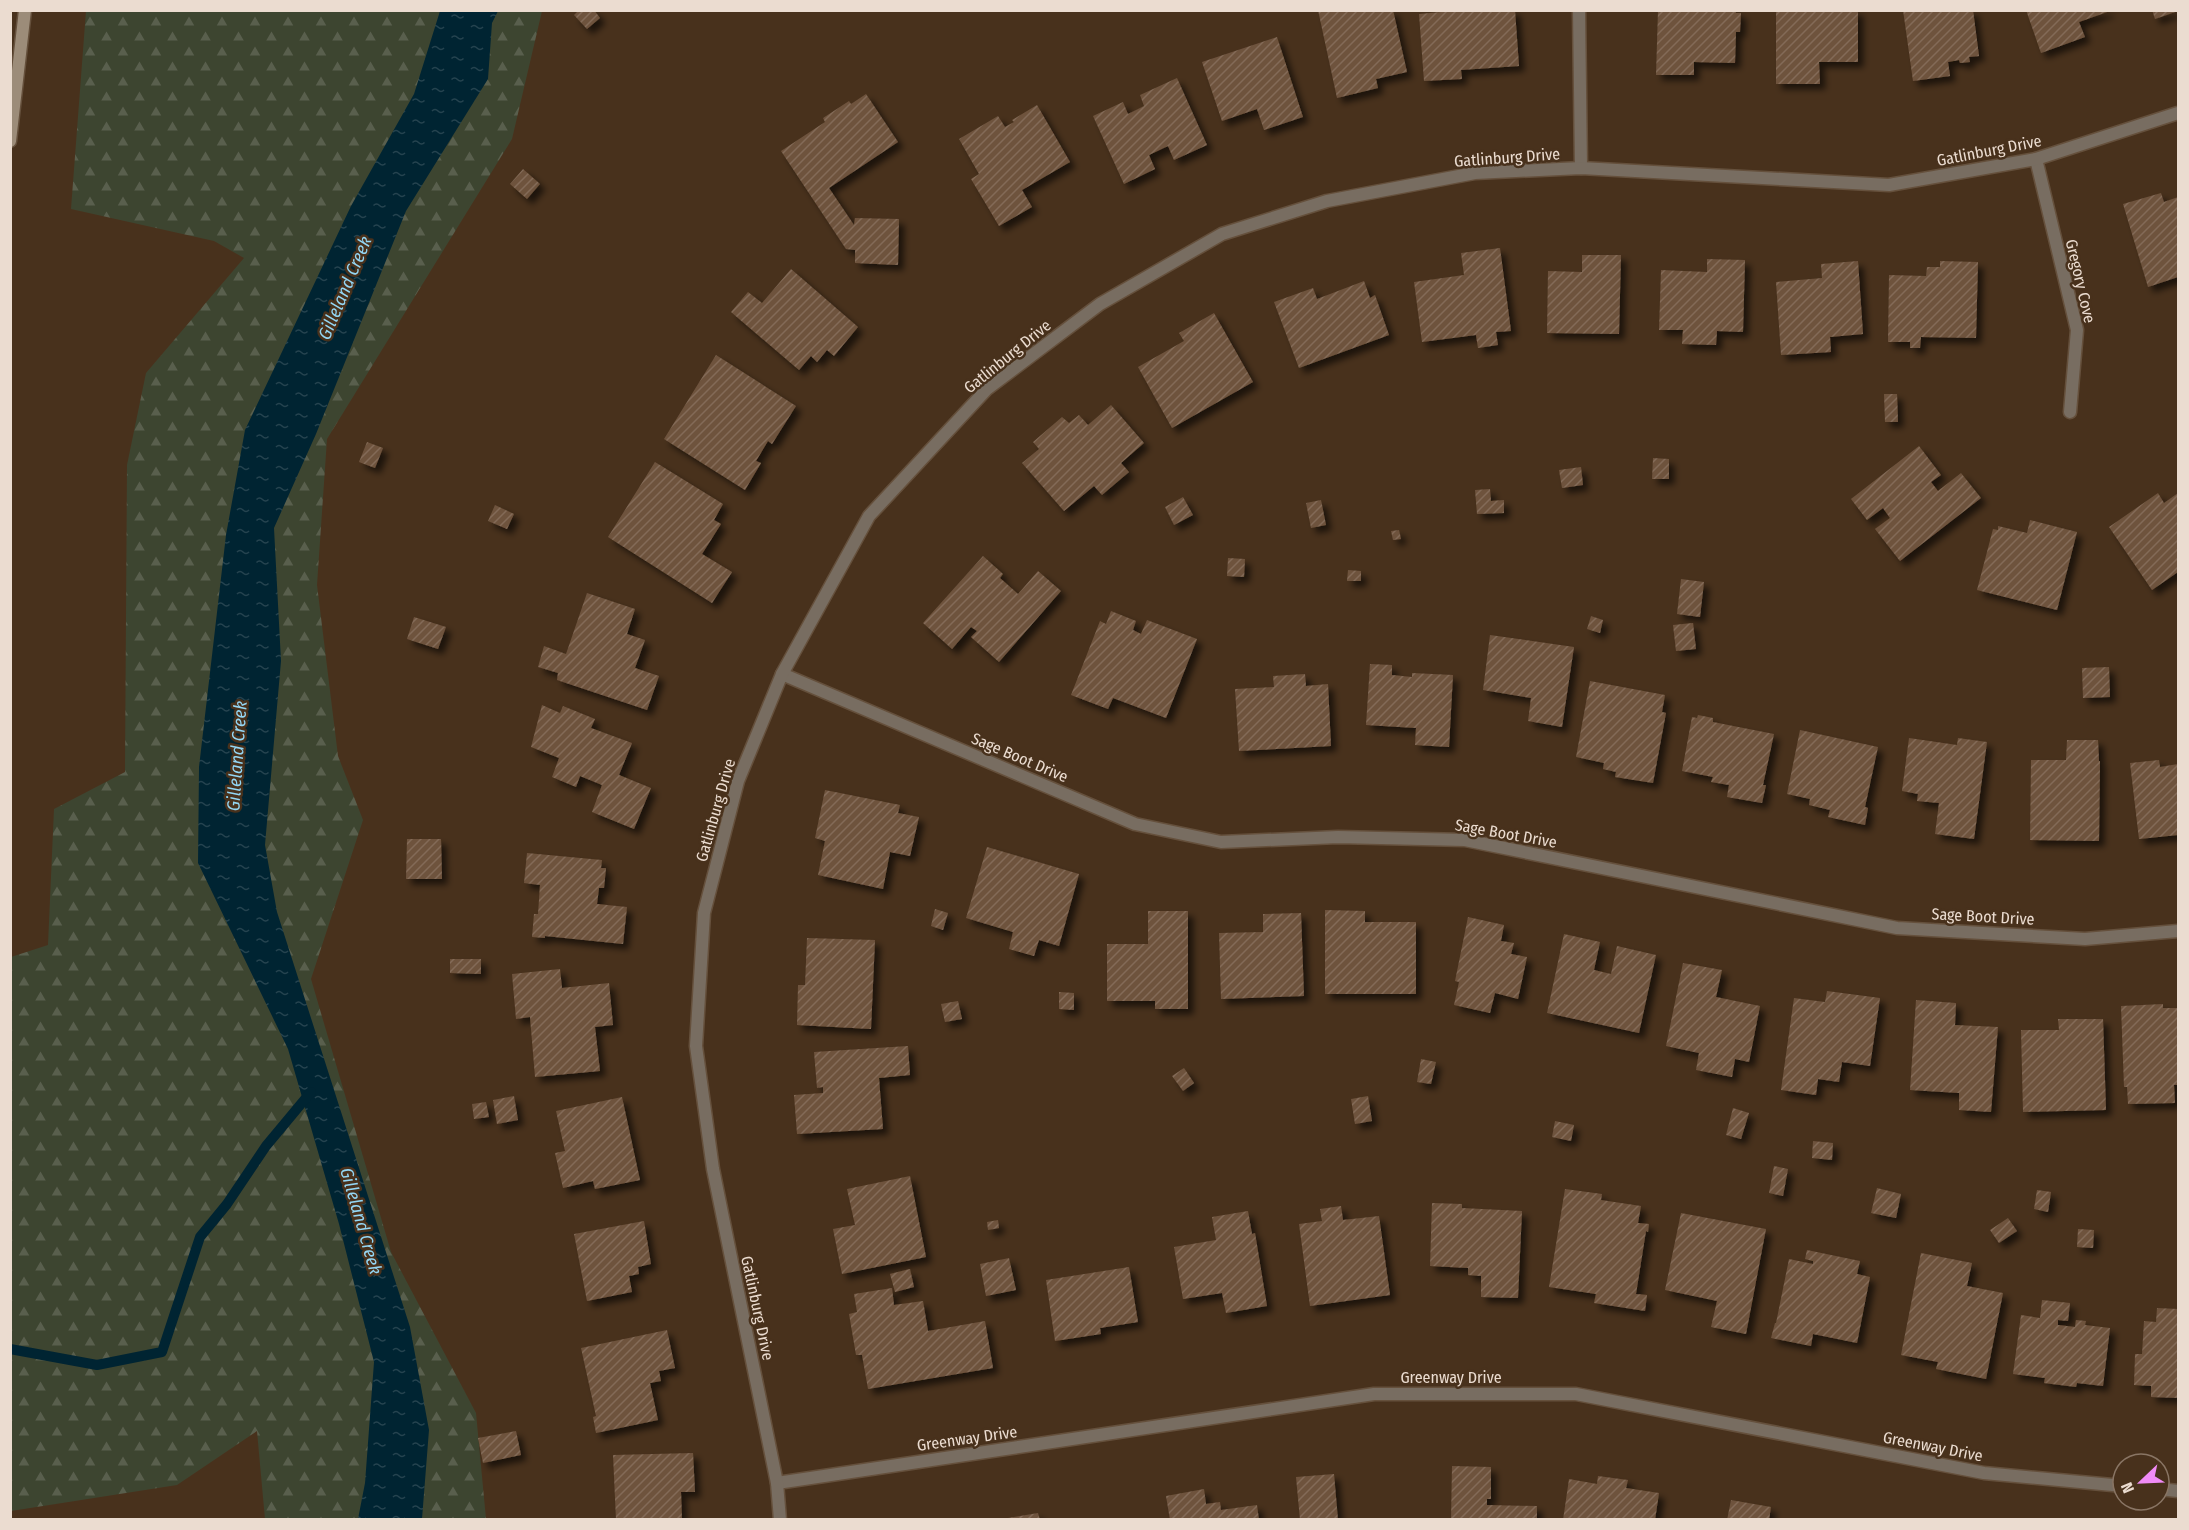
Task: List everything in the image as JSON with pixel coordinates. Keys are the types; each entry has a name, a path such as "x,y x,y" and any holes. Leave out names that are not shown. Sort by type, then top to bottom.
{"main road":[{"path":"10,141 24,10"}],"street":[{"path":"1580,10 1581,168"},
{"name":"Gatlinburg Drive","path":"780,1520 777,1483 713,1169 696,1046 704,913 738,782 782,674 868,516 987,389 1100,304 1222,234 1327,201 1475,173 1581,168 1889,185 2036,159 2178,113"},
{"name":"Gregory Cove","path":"2036,159 2077,330 2070,412"},
{"name":"Sage Boot Drive","path":"782,674 1135,824 1221,842 1338,837 1465,840 1897,928 2085,939 2178,931"},
{"name":"Greenway Drive","path":"777,1483 1374,1394 1576,1394 1984,1473 2111,1485"}],"green space":[{"path":"86,11 542,11 512,139 327,439 317,585 338,756 363,820 311,979 391,1252 476,1413 486,1519 265,1519 257,1431 177,1485 11,1511 11,957 48,945 54,809 125,772 127,465 146,373 244,258 214,241 71,209"}],"water":[{"name":"Gilleland Creek","path":"440,11 498,11 492,23 488,79 406,211 316,434 274,528 281,661 265,845 277,912 410,1327 429,1430 422,1519 358,1519 365,1483 374,1362 339,1224 288,1049 198,863 199,767 226,535 245,430 351,206 414,94"}],"building":[{"path":"579,10 594,10 600,18 587,29 574,15"},
{"path":"1318,10 1370,10 1370,12 1393,10 1407,72 1376,79 1378,88 1337,98"},
{"path":"1463,10 1515,10 1519,66 1461,70 1462,79 1424,81 1419,14"},
{"path":"1658,10 1736,10 1736,13 1741,13 1740,32 1736,32 1735,63 1694,62 1694,75 1656,75"},
{"path":"1776,10 1858,10 1858,62 1819,62 1820,84 1776,84"},
{"path":"1903,10 1973,10 1979,56 1969,57 1970,62 1960,63 1959,60 1948,62 1950,76 1913,81"},
{"path":"2026,10 2110,11 2079,22 2085,37 2041,53"},
{"path":"2152,10 2178,10 2178,11 2155,19"},
{"path":"1277,37 1303,117 1264,130 1257,109 1222,121 1202,62"},
{"path":"1177,78 1207,145 1174,160 1168,146 1149,155 1155,169 1124,184 1093,116 1123,102 1128,114 1144,106 1140,95"},
{"path":"866,94 898,142 829,188 854,225 855,218 899,219 898,265 855,263 855,250 846,249 781,151 825,122 823,118 849,101 851,104"},
{"path":"1037,105 1070,162 1022,190 1032,207 999,226 971,179 979,174 959,139 998,116 1005,127 1014,122 1012,120"},
{"path":"523,169 540,184 527,199 510,184"},
{"path":"2161,193 2164,202 2178,197 2178,277 2148,287 2123,204"},
{"path":"1500,248 1511,331 1496,332 1498,345 1478,348 1476,335 1422,342 1414,282 1464,275 1461,253"},
{"path":"1582,255 1621,255 1619,334 1547,333 1548,271 1582,272"},
{"path":"1707,259 1745,260 1743,332 1717,331 1716,345 1682,344 1683,330 1659,330 1661,270 1707,272"},
{"path":"1858,261 1863,334 1830,337 1831,352 1781,355 1776,282 1822,278 1821,264"},
{"path":"1940,261 1978,262 1976,338 1921,337 1920,348 1910,348 1910,342 1888,342 1889,275 1926,276 1927,267 1940,267"},
{"path":"791,269 858,327 834,356 827,350 817,362 811,356 799,370 731,312 748,292 762,303"},
{"path":"1364,281 1370,298 1375,295 1389,335 1299,368 1274,302 1313,288 1317,299"},
{"path":"1214,313 1253,382 1172,428 1138,367 1184,341 1179,333"},
{"path":"716,355 796,406 772,444 768,441 756,461 761,463 745,490 664,439"},
{"path":"1884,394 1897,394 1898,422 1885,422"},
{"path":"1111,405 1144,443 1121,463 1129,472 1102,495 1094,486 1064,511 1022,463 1039,449 1033,442 1062,417 1069,423 1079,415 1088,425"},
{"path":"367,442 383,448 375,468 359,462"},
{"path":"1919,446 1941,475 1931,482 1938,491 1961,473 1981,498 1900,561 1875,529 1890,518 1883,508 1867,520 1851,499"},
{"path":"1653,458 1669,459 1669,479 1652,479"},
{"path":"655,462 723,504 714,520 721,524 702,554 732,572 712,603 608,537"},
{"path":"1581,467 1583,485 1562,488 1559,470"},
{"path":"1490,489 1491,501 1504,500 1504,513 1477,514 1475,490"},
{"path":"2158,493 2164,503 2178,493 2178,572 2152,590 2109,527"},
{"path":"1183,497 1193,515 1174,525 1165,507"},
{"path":"1321,500 1326,525 1311,528 1306,503"},
{"path":"495,505 514,514 507,529 488,521"},
{"path":"2030,520 2077,532 2057,610 1977,590 1993,529 1998,530 1998,526 2027,533"},
{"path":"1399,530 1401,539 1393,540 1391,531"},
{"path":"983,556 1003,574 1000,578 1018,594 1038,571 1061,591 999,662 971,637 977,631 971,627 952,649 923,623"},
{"path":"1228,558 1245,559 1244,577 1227,576"},
{"path":"1348,570 1361,571 1361,581 1347,581"},
{"path":"1681,579 1704,582 1700,617 1677,614"},
{"path":"587,593 635,609 627,634 645,640 635,668 659,676 647,710 557,680 558,673 538,667 544,646 566,654"},
{"path":"1111,611 1136,621 1133,630 1141,634 1147,620 1197,639 1166,718 1113,698 1108,709 1071,695 1100,621 1106,624"},
{"path":"1591,616 1603,620 1600,633 1587,629"},
{"path":"414,617 446,627 438,649 407,639"},
{"path":"1693,623 1696,649 1676,651 1673,625"},
{"path":"1490,635 1574,647 1562,727 1528,721 1531,698 1483,690"},
{"path":"1370,664 1392,665 1392,675 1412,677 1412,673 1453,675 1449,747 1415,745 1416,728 1366,725"},
{"path":"2109,667 2110,697 2083,698 2082,668"},
{"path":"1305,674 1306,686 1328,684 1331,746 1239,751 1235,689 1274,687 1273,676"},
{"path":"1590,681 1665,695 1662,712 1666,713 1653,783 1615,777 1616,772 1603,769 1604,763 1576,757"},
{"path":"542,705 560,713 563,706 595,719 591,728 632,743 619,775 651,788 634,829 592,812 602,785 580,776 576,787 552,777 559,758 531,747"},
{"path":"1698,715 1713,718 1713,722 1774,734 1763,785 1766,785 1762,803 1727,797 1729,785 1711,782 1713,777 1682,771 1692,717 1697,718"},
{"path":"1800,730 1878,747 1865,807 1868,808 1865,825 1828,817 1830,810 1809,805 1810,799 1787,794"},
{"path":"1909,738 1957,745 1958,738 1987,742 1974,839 1935,834 1939,803 1917,801 1918,794 1902,791"},
{"path":"2067,740 2098,740 2099,841 2030,840 2031,760 2066,760"},
{"path":"2159,760 2160,767 2178,764 2178,835 2139,839 2130,763"},
{"path":"825,790 900,805 898,813 919,817 910,856 890,852 883,889 818,875 825,841 815,838"},
{"path":"407,839 441,839 442,879 406,879"},
{"path":"987,847 1079,874 1059,946 1039,940 1034,956 1009,949 1013,932 966,918"},
{"path":"527,853 602,860 601,868 606,868 604,888 599,888 597,904 627,907 623,944 545,936 545,938 532,937 534,914 538,914 540,885 524,883"},
{"path":"935,909 948,913 943,930 931,926"},
{"path":"1325,910 1365,911 1365,922 1416,922 1416,994 1325,994"},
{"path":"1148,911 1188,911 1188,1009 1155,1009 1155,1001 1107,1001 1107,944 1148,944"},
{"path":"1301,913 1304,996 1221,999 1219,933 1263,932 1263,914"},
{"path":"1468,917 1504,925 1501,941 1514,943 1511,954 1527,957 1518,999 1495,993 1490,1013 1454,1005 1459,982 1455,981"},
{"path":"1564,934 1600,942 1594,970 1611,974 1617,946 1656,955 1639,1033 1547,1013"},
{"path":"807,938 875,940 871,1029 797,1025 798,985 805,985"},
{"path":"450,959 481,959 481,974 450,973"},
{"path":"1683,963 1722,970 1716,997 1760,1006 1749,1062 1735,1059 1732,1077 1696,1070 1699,1053 1666,1046"},
{"path":"560,969 562,988 609,983 613,1025 595,1027 600,1071 535,1077 530,1017 516,1019 512,974"},
{"path":"1827,991 1880,998 1870,1066 1842,1062 1839,1082 1818,1079 1816,1095 1781,1090 1794,998 1825,1002"},
{"path":"1059,992 1074,993 1074,1010 1059,1009"},
{"path":"1916,1000 1956,1003 1955,1025 1998,1027 1991,1112 1959,1110 1959,1093 1910,1090"},
{"path":"958,1001 962,1019 945,1022 941,1004"},
{"path":"2163,1004 2163,1008 2178,1008 2178,1085 2174,1085 2175,1103 2128,1104 2127,1087 2124,1087 2121,1006"},
{"path":"2058,1019 2103,1019 2106,1110 2023,1112 2021,1030 2059,1030"},
{"path":"908,1046 910,1075 879,1078 883,1129 797,1134 794,1095 823,1093 823,1087 817,1088 814,1052"},
{"path":"1421,1059 1436,1062 1431,1084 1417,1082"},
{"path":"1184,1068 1194,1083 1183,1091 1172,1076"},
{"path":"514,1096 518,1120 497,1124 493,1100"},
{"path":"1368,1096 1372,1121 1355,1124 1351,1099"},
{"path":"622,1097 640,1180 595,1189 593,1181 563,1188 555,1153 565,1151 556,1111"},
{"path":"486,1102 489,1117 474,1119 472,1104"},
{"path":"1733,1108 1749,1113 1741,1139 1726,1135"},
{"path":"1555,1121 1574,1125 1571,1141 1552,1137"},
{"path":"1813,1141 1833,1143 1832,1160 1812,1158"},
{"path":"1774,1166 1788,1169 1783,1196 1769,1193"},
{"path":"910,1176 926,1257 842,1274 833,1229 855,1225 847,1189"},
{"path":"1877,1188 1901,1194 1896,1218 1871,1213"},
{"path":"1565,1189 1602,1194 1601,1200 1641,1206 1638,1223 1649,1224 1636,1294 1647,1295 1645,1311 1594,1303 1596,1294 1549,1287"},
{"path":"2037,1190 2051,1192 2048,1212 2034,1209"},
{"path":"1432,1203 1462,1204 1462,1208 1522,1211 1518,1298 1481,1297 1481,1276 1468,1275 1468,1268 1430,1266"},
{"path":"1341,1206 1343,1220 1379,1216 1390,1295 1310,1306 1299,1224 1322,1221 1320,1209"},
{"path":"1248,1211 1252,1234 1255,1233 1267,1306 1226,1313 1222,1293 1183,1299 1174,1247 1216,1240 1212,1217"},
{"path":"1681,1213 1766,1229 1746,1334 1711,1327 1717,1301 1665,1290"},
{"path":"2008,1218 2017,1231 1999,1243 1990,1230"},
{"path":"998,1220 999,1228 988,1230 987,1222"},
{"path":"644,1221 651,1264 638,1267 639,1274 629,1276 632,1292 587,1301 574,1234"},
{"path":"2078,1229 2094,1230 2093,1248 2077,1247"},
{"path":"1807,1250 1860,1261 1857,1274 1870,1277 1857,1343 1813,1334 1811,1346 1771,1338 1789,1259 1813,1264 1813,1261 1805,1259"},
{"path":"1921,1253 1972,1263 1967,1286 2003,1293 1986,1379 1936,1369 1938,1362 1901,1355"},
{"path":"1009,1258 1016,1290 986,1296 980,1264"},
{"path":"1129,1267 1138,1322 1100,1328 1101,1334 1055,1341 1046,1280"},
{"path":"910,1269 914,1287 895,1292 890,1274"},
{"path":"892,1288 894,1305 923,1301 928,1331 985,1321 993,1368 868,1389 862,1355 856,1355 849,1314 857,1312 854,1294"},
{"path":"2042,1300 2070,1303 2068,1321 2058,1320 2058,1325 2075,1327 2076,1320 2086,1321 2085,1325 2110,1328 2103,1386 2077,1383 2076,1387 2044,1383 2045,1378 2013,1374 2021,1315 2040,1318"},
{"path":"2157,1308 2178,1309 2178,1398 2151,1397 2151,1386 2134,1385 2135,1354 2142,1354 2144,1321 2156,1322"},
{"path":"667,1330 675,1368 659,1371 661,1381 650,1383 658,1420 596,1433 593,1417 596,1416 581,1348"},
{"path":"516,1431 521,1455 483,1463 478,1438"},
{"path":"693,1453 695,1492 681,1492 682,1520 616,1520 613,1455"},
{"path":"1452,1466 1491,1467 1491,1499 1487,1499 1487,1505 1537,1506 1537,1520 1451,1520"},
{"path":"1334,1474 1338,1520 1300,1520 1296,1477"},
{"path":"1598,1476 1628,1480 1626,1488 1659,1493 1655,1520 1563,1520 1569,1479 1597,1484"},
{"path":"1204,1489 1206,1504 1220,1502 1221,1510 1257,1505 1259,1520 1170,1520 1166,1496"},
{"path":"1731,1500 1771,1507 1769,1520 1727,1520"},
{"path":"1038,1513 1040,1520 1008,1520 1008,1518"}],"waterway":[{"path":"10,1349 97,1365 162,1352 200,1237 227,1204 266,1146 311,1092"}]}
